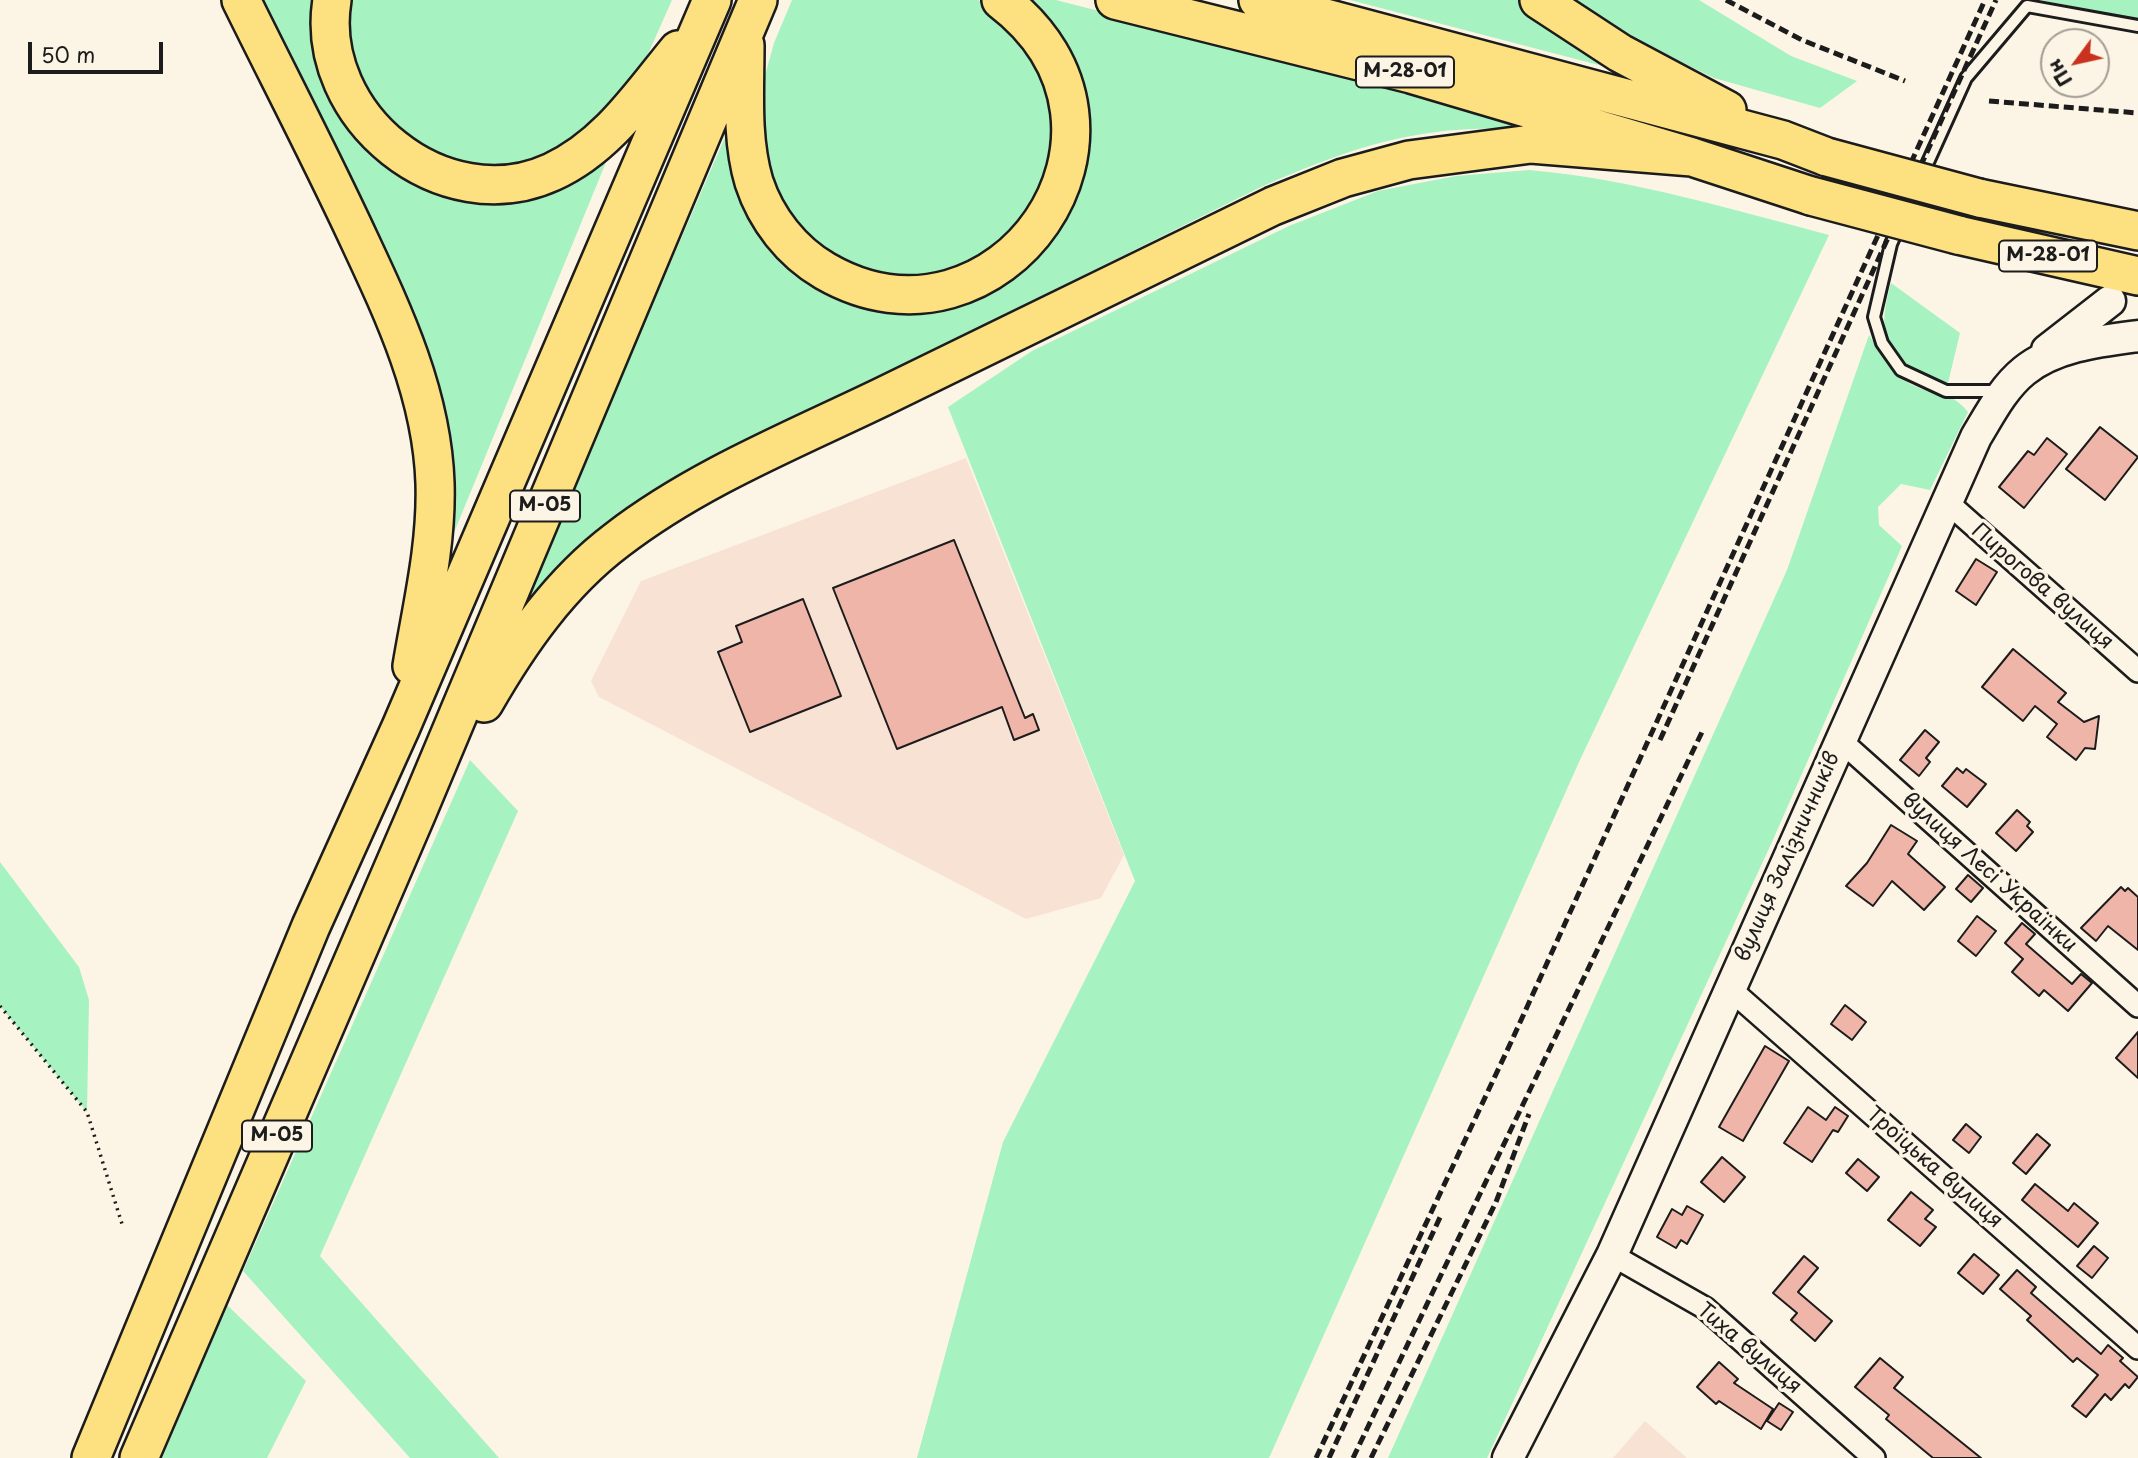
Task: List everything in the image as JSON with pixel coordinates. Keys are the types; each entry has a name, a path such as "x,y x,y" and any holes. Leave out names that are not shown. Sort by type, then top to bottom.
{"highway":[{"path":"241,0 337,193 398,325 418,381 430,430 435,483 431,554 401,727"},
{"path":"332,0 331,35 337,64 346,90 362,117 383,142 411,163 442,176 473,182 528,180 551,172 597,144 709,8"},
{"path":"751,15 747,146 754,182 767,211 785,238 810,262 841,280 874,291 913,293 950,288 982,275 1012,256 1038,232 1060,192 1069,156 1071,122 1062,78 1046,47 1015,11 1000,0"},
{"name":"М-28-01","path":"1115,0 1411,74 1692,156 1811,196 1958,235 2138,276"},
{"name":"М-28-01","path":"1258,0 1783,140 1827,157 1979,198 2138,231"},
{"path":"1539,0 1620,53 1783,140"},
{"name":"М-05","path":"91,1458 311,926 401,727 709,8"},
{"name":"М-05","path":"139,1458 416,815 751,15"},
{"path":"416,815 508,661 567,585 615,541 656,512 710,481 1261,212 1343,177 1409,160 1531,145 1692,156"}],"street":[{"path":"2015,380 2061,337 2110,301"},
{"path":"2015,380 2063,350 2101,340 2138,336"},
{"name":"вулиця Залізничників","path":"1508,1458 1612,1255 1976,437 2015,380"},
{"name":"Пирогова вулиця","path":"1947,502 2138,671"},
{"name":"вулиця Лесі Українки","path":"1840,740 2138,1006"},
{"name":"Троїцька вулиця","path":"1730,989 2138,1348"},
{"name":"Тиха вулиця","path":"1612,1255 1705,1308 1874,1458"}],"lane":[{"path":"2015,380 1945,391 1901,370 1882,344 1874,317 1891,244 1966,78 2027,6 2138,26"}],"path":[{"path":"0,1006 87,1112 122,1224"}],"shaded area":[{"path":"966,458 1124,855 1101,898 1026,919 599,697 591,681 641,581"},
{"path":"1645,1421 1687,1458 1613,1458"}],"green space":[{"path":"253,0 316,0 315,29 427,186 609,155 444,557 448,501"},
{"path":"344,0 672,0 645,61 616,108 570,149 494,173 413,150 356,86"},
{"path":"792,0 978,0 998,10 1049,74 1061,144 1007,248 911,286 811,250 762,176 758,101 774,43"},
{"path":"1021,0 1056,0 1563,130 1479,129 1407,137 1344,154 1261,187 764,434 508,638 735,114 760,225 943,305 1084,160"},
{"path":"1350,0 1520,0 1633,74"},
{"path":"1571,0 1699,0 1791,56 1857,81 1820,108 1714,78 1600,22"},
{"path":"2040,0 2138,0 2138,19"},
{"path":"1529,170 1643,188 1829,235 1579,762 1269,1458 917,1458 1003,1142 1135,881 948,407 1032,351 1289,226 1378,191 1456,176"},
{"path":"1891,283 1960,333 1948,383 1911,370 1899,361 1891,350 1884,322"},
{"path":"1869,335 1895,372 1907,382 1954,399 1968,412 1930,490 1901,484 1878,507 1879,525 1902,546 1772,842 1487,1458 1388,1458 1787,570"},
{"path":"470,760 518,811 320,1256 499,1458 410,1458 243,1271"},
{"path":"0,862 79,967 89,1000 87,1112 0,1006"},
{"path":"227,1305 306,1381 267,1458 162,1458"}],"building":[{"path":"2100,427 2138,457 2105,500 2066,469"},
{"path":"2047,438 2067,454 2024,508 1999,487 2028,451 2034,455"},
{"path":"954,540 1025,718 1033,714 1039,730 1014,740 1002,707 897,749 833,588"},
{"path":"1976,559 1997,572 1976,605 1956,591"},
{"path":"803,599 841,696 750,732 718,652 742,642 736,626"},
{"path":"2013,649 2066,693 2058,702 2084,722 2099,716 2095,749 2085,748 2076,760 2047,737 2057,724 2035,706 2023,721 1982,687"},
{"path":"1925,730 1939,742 1926,758 1930,762 1919,776 1900,760"},
{"path":"1957,768 1963,773 1966,769 1986,784 1967,807 1942,786"},
{"path":"2017,810 2030,822 2027,826 2033,832 2016,851 1996,833"},
{"path":"1891,825 1917,841 1908,854 1945,887 1924,910 1892,881 1873,906 1846,886 1867,863"},
{"path":"1968,875 1983,888 1971,902 1956,889"},
{"path":"2121,887 2125,891 2128,888 2138,897 2138,950 2108,926 2096,941 2081,928"},
{"path":"1977,916 1996,931 1976,956 1958,941"},
{"path":"2022,923 2035,934 2026,944 2072,984 2081,974 2092,983 2068,1011 2044,990 2039,996 2012,972 2023,959 2005,943"},
{"path":"1845,1005 1866,1022 1852,1040 1831,1024"},
{"path":"2138,1032 2138,1078 2116,1058"},
{"path":"1765,1046 1789,1061 1743,1141 1719,1127"},
{"path":"1808,1107 1826,1120 1835,1107 1848,1116 1838,1132 1833,1130 1812,1162 1784,1143"},
{"path":"1966,1124 1981,1137 1969,1153 1953,1140"},
{"path":"2037,1134 2050,1145 2026,1174 2013,1163"},
{"path":"1722,1157 1745,1177 1724,1202 1701,1182"},
{"path":"1858,1159 1879,1177 1867,1191 1846,1173"},
{"path":"2035,1184 2068,1211 2074,1203 2098,1223 2078,1247 2022,1200"},
{"path":"1911,1192 1933,1210 1925,1219 1936,1227 1920,1246 1888,1220"},
{"path":"1687,1206 1703,1215 1687,1244 1681,1240 1676,1248 1657,1237 1672,1209 1682,1215"},
{"path":"2094,1246 2108,1258 2092,1278 2077,1266"},
{"path":"1974,1254 1999,1275 1983,1294 1958,1273"},
{"path":"1804,1256 1818,1268 1798,1292 1832,1321 1815,1341 1791,1320 1797,1313 1773,1293"},
{"path":"2017,1270 2036,1287 2031,1293 2101,1354 2108,1345 2123,1358 2120,1361 2138,1377 2129,1388 2125,1384 2111,1400 2105,1394 2086,1417 2072,1406 2098,1375 2077,1358 2073,1362 2027,1320 2031,1316 2000,1289"},
{"path":"1880,1358 1903,1377 1894,1388 1981,1458 1933,1458 1886,1419 1889,1415 1855,1387"},
{"path":"1719,1362 1738,1379 1734,1383 1773,1409 1761,1429 1719,1401 1716,1404 1697,1387"},
{"path":"1779,1403 1793,1412 1781,1430 1767,1421"}],"railway":[{"path":"1726,0 1802,40 1905,81"},
{"path":"1316,1458 1512,1040 1985,0"},
{"path":"1660,740 1996,0"},
{"path":"1989,101 2138,113"},
{"path":"1353,1458 1703,730"},
{"path":"1371,1458 1496,1202 1529,1114"},
{"path":"1329,1458 1442,1213"}]}
